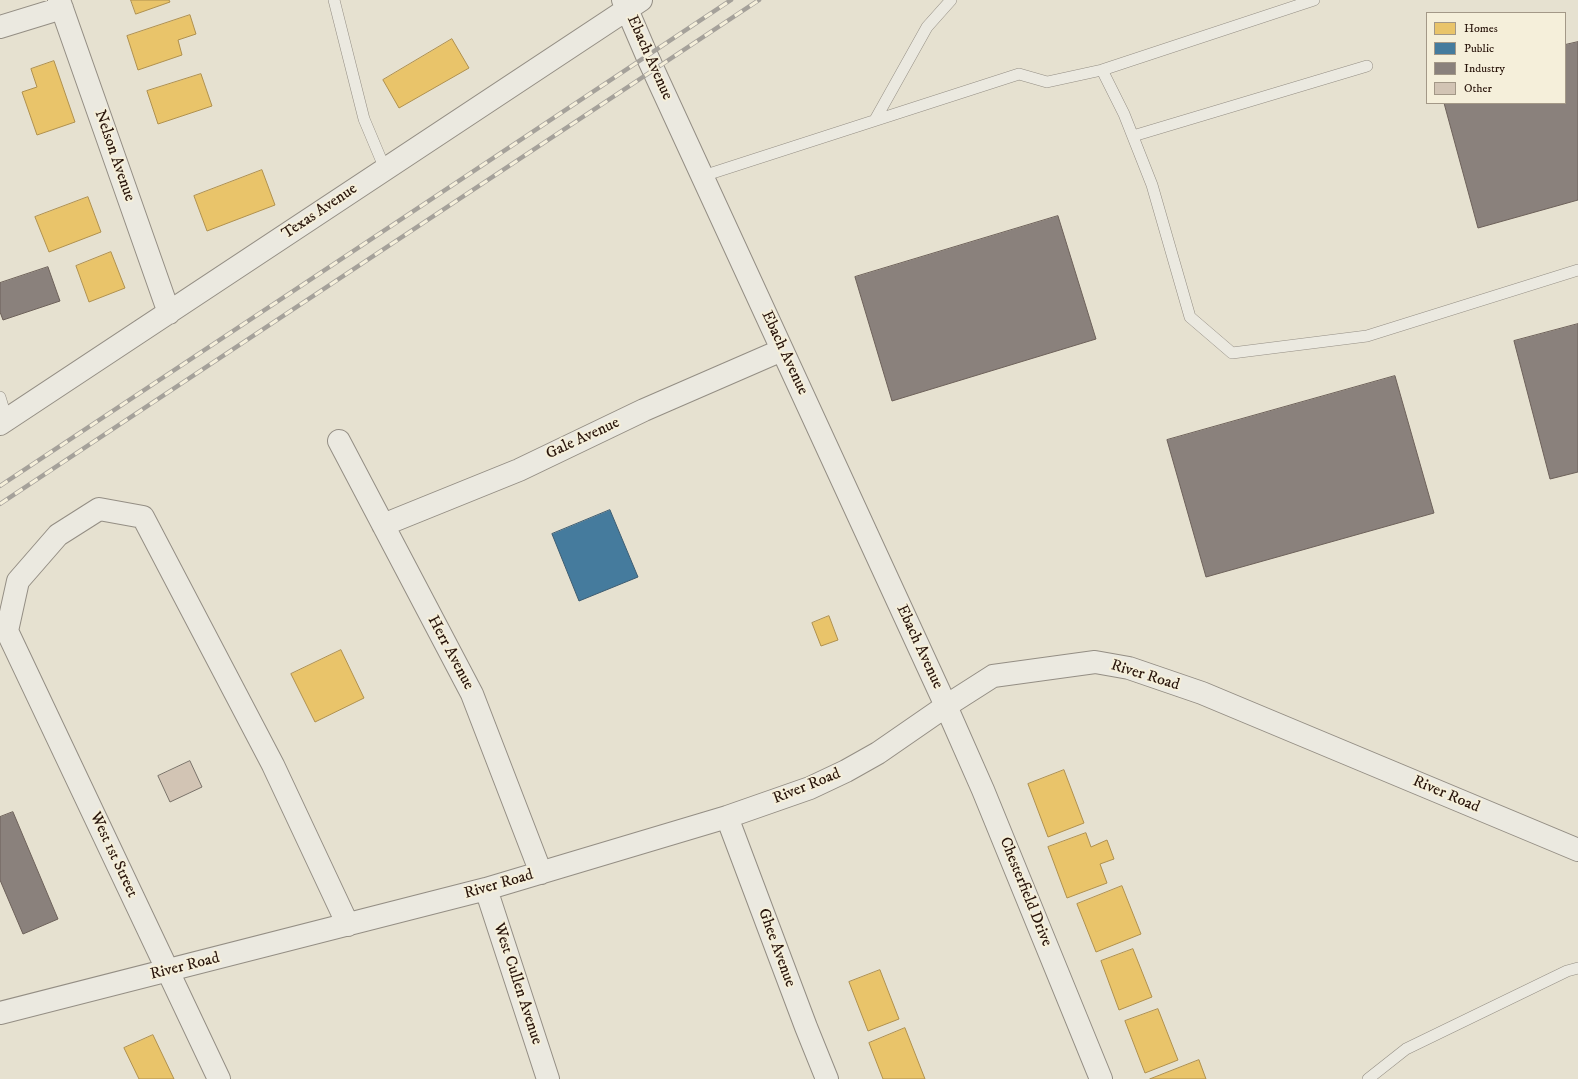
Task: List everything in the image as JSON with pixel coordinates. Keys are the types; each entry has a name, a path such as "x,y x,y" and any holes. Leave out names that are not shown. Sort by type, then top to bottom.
{"street":[{"name":"Texas Avenue","path":"4,422 385,169 630,3"},
{"name":"Ebach Avenue","path":"630,3 647,56 946,706"},
{"path":"0,27 60,4"},
{"name":"Nelson Avenue","path":"60,4 169,313"},
{"name":"Gale Avenue","path":"383,525 518,470 644,410 782,350"},
{"name":"Herr Avenue","path":"339,441 472,694 541,873"},
{"name":"West 1st Street","path":"219,1079 7,631 18,581 58,535 99,509 143,517 273,765 348,925"},
{"name":"River Road","path":"0,1013 486,890 727,817 810,788 846,772 878,753 946,706 993,676 1095,662 1129,668 1202,693 1578,850"},
{"name":"Chesterfield Drive","path":"946,706 986,798 1101,1079"},
{"name":"Ghee Avenue","path":"727,817 827,1079"},
{"name":"West Cullen Avenue","path":"486,890 548,1079"}],"lane":[{"path":"334,0 364,119 385,169"},
{"path":"875,120 926,27 951,0"},
{"path":"703,176 1019,74 1047,82 1102,70 1314,0"},
{"path":"1133,136 1367,66"},
{"path":"1102,70 1124,114 1152,185 1190,317 1232,353 1367,336 1578,270"},
{"path":"0,397 4,422"},
{"path":"1368,1079 1406,1049 1567,971 1578,968"}],"building: Homes":[{"path":"131,0 169,0 170,2 136,14"},
{"path":"190,15 196,34 178,40 182,55 138,70 127,36"},
{"path":"452,39 469,68 399,108 383,80"},
{"path":"54,61 75,122 37,135 22,92 37,87 31,69"},
{"path":"201,74 212,106 158,124 147,91"},
{"path":"262,170 275,205 207,231 194,196"},
{"path":"88,197 101,232 49,252 35,217"},
{"path":"111,252 125,288 89,302 76,266"},
{"path":"829,616 838,640 821,646 812,623"},
{"path":"341,650 364,698 315,722 291,674"},
{"path":"1064,770 1084,823 1048,837 1028,784"},
{"path":"1086,833 1091,847 1107,840 1114,859 1100,864 1107,883 1067,898 1048,847"},
{"path":"1122,886 1141,934 1096,952 1077,904"},
{"path":"1133,949 1152,997 1119,1010 1101,961"},
{"path":"880,970 899,1019 868,1031 849,982"},
{"path":"1158,1009 1178,1060 1145,1073 1125,1021"},
{"path":"905,1028 925,1079 883,1079 869,1043"},
{"path":"153,1035 174,1079 139,1079 124,1048"},
{"path":"1199,1060 1206,1079 1150,1079"}],"building: Public":[{"path":"610,510 638,577 579,601 552,534"}],"building: Industry":[{"path":"1578,42 1578,200 1478,228 1444,104 1566,104 1566,45"},
{"path":"1058,216 1096,339 892,401 855,277"},
{"path":"48,267 60,301 3,320 0,312 0,283"},
{"path":"1578,324 1578,472 1550,479 1514,341"},
{"path":"1395,376 1434,513 1206,577 1167,440"},
{"path":"13,812 58,919 23,934 0,880 0,817"}],"building: Other":[{"path":"190,761 202,787 170,802 158,776"}],"railway":[{"path":"0,486 731,0"},
{"path":"0,504 759,0"}]}
